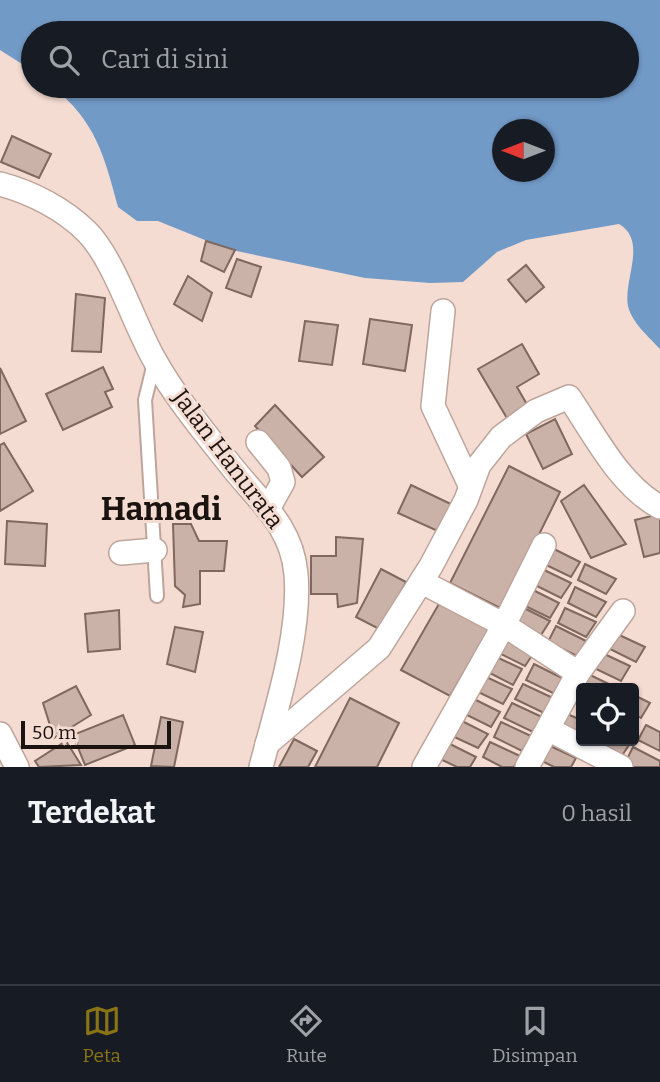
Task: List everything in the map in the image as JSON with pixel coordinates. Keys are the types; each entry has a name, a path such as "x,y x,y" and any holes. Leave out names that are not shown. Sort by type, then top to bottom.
{"street":[{"name":"Jalan Hanurata","path":"0,184 22,189 89,234 155,361 200,427 268,509 288,540 296,574 293,632 261,767"},
{"path":"443,311 433,406 470,485"},
{"path":"267,744 379,648 422,582 466,500 479,465 501,437 536,411 569,397 611,460 649,501 660,507"},
{"path":"258,442 279,468 283,482 268,509"},
{"path":"424,767 504,625 544,545"},
{"path":"121,553 155,550"},
{"path":"422,582 504,625 578,673"},
{"path":"527,767 578,673 623,611"},
{"path":"548,729 621,767"},
{"path":"0,733 18,767"}],"lane":[{"path":"155,361 145,400 157,596"}],"water":[{"path":"0,0 660,0 660,349 637,324 628,306 632,240 628,231 619,224 526,240 497,252 463,282 430,283 365,278 227,249 158,221 137,221 118,207 96,140 89,126 66,98 639,98 639,21 21,21 21,63 0,50"}],"building":[{"path":"12,136 51,154 39,178 1,162"},
{"path":"206,241 235,250 224,272 201,261"},
{"path":"237,259 261,267 251,297 226,288"},
{"path":"526,265 544,287 526,302 508,280"},
{"path":"188,276 212,293 202,321 174,304"},
{"path":"76,294 105,298 101,352 72,351"},
{"path":"370,319 412,325 405,371 363,364"},
{"path":"305,321 338,325 332,365 299,361"},
{"path":"522,344 539,374 517,387 529,408 508,420 478,369"},
{"path":"103,367 113,389 105,392 112,407 63,430 46,394"},
{"path":"0,368 26,421 0,434"},
{"path":"275,405 324,457 302,477 255,426"},
{"path":"555,419 572,454 543,469 526,434"},
{"path":"4,443 33,491 0,511 0,445"},
{"path":"509,466 560,492 502,609 450,583"},
{"path":"411,485 455,506 442,533 398,513"},
{"path":"584,485 626,544 591,558 561,501"},
{"path":"660,514 660,553 644,557 635,520"},
{"path":"7,521 47,524 45,566 5,564"},
{"path":"173,524 191,524 199,541 227,541 224,571 200,571 200,604 183,607 185,595 175,586"},
{"path":"336,537 363,539 357,603 338,607 337,594 311,594 311,556 336,556"},
{"path":"550,547 580,562 571,577 542,563"},
{"path":"585,564 616,579 606,594 578,580"},
{"path":"540,568 571,583 561,598 533,584"},
{"path":"381,569 406,582 381,630 356,617"},
{"path":"575,587 606,602 596,617 568,603"},
{"path":"529,588 559,603 550,618 521,604"},
{"path":"440,602 489,629 450,696 401,670"},
{"path":"520,606 550,621 541,635 512,622"},
{"path":"565,608 596,622 586,637 558,623"},
{"path":"119,610 120,649 88,652 85,614"},
{"path":"556,626 586,641 577,656 548,642"},
{"path":"175,627 203,632 195,672 167,664"},
{"path":"615,633 645,647 636,662 608,648"},
{"path":"504,636 535,651 525,666 497,652"},
{"path":"600,652 630,666 621,681 592,667"},
{"path":"492,655 522,669 513,685 484,670"},
{"path":"534,664 564,679 555,694 526,680"},
{"path":"586,673 607,683 583,683"},
{"path":"482,675 512,689 503,704 474,690"},
{"path":"523,684 553,698 544,713 515,699"},
{"path":"76,686 91,715 54,738 43,703"},
{"path":"470,697 500,712 491,727 463,713"},
{"path":"350,698 399,723 377,767 315,767"},
{"path":"639,698 650,703 641,718 639,717"},
{"path":"512,703 542,717 533,732 504,718"},
{"path":"565,713 576,718 576,738 557,728"},
{"path":"123,715 135,745 85,765 73,735"},
{"path":"161,717 183,722 174,767 151,766"},
{"path":"458,719 488,734 478,748 450,735"},
{"path":"501,722 531,736 522,751 494,737"},
{"path":"646,725 660,732 660,751 639,740"},
{"path":"294,739 317,751 308,767 279,767"},
{"path":"66,741 81,765 39,767 35,761"},
{"path":"446,742 476,757 470,767 457,767 438,758"},
{"path":"490,742 520,756 514,767 502,767 483,757"},
{"path":"546,744 576,758 571,767 554,767 538,759"},
{"path":"600,746 628,746 619,760"},
{"path":"633,747 660,761 660,767 633,767 625,763"}],"district":[{"name":"Hamadi","path":"161,509"}]}
